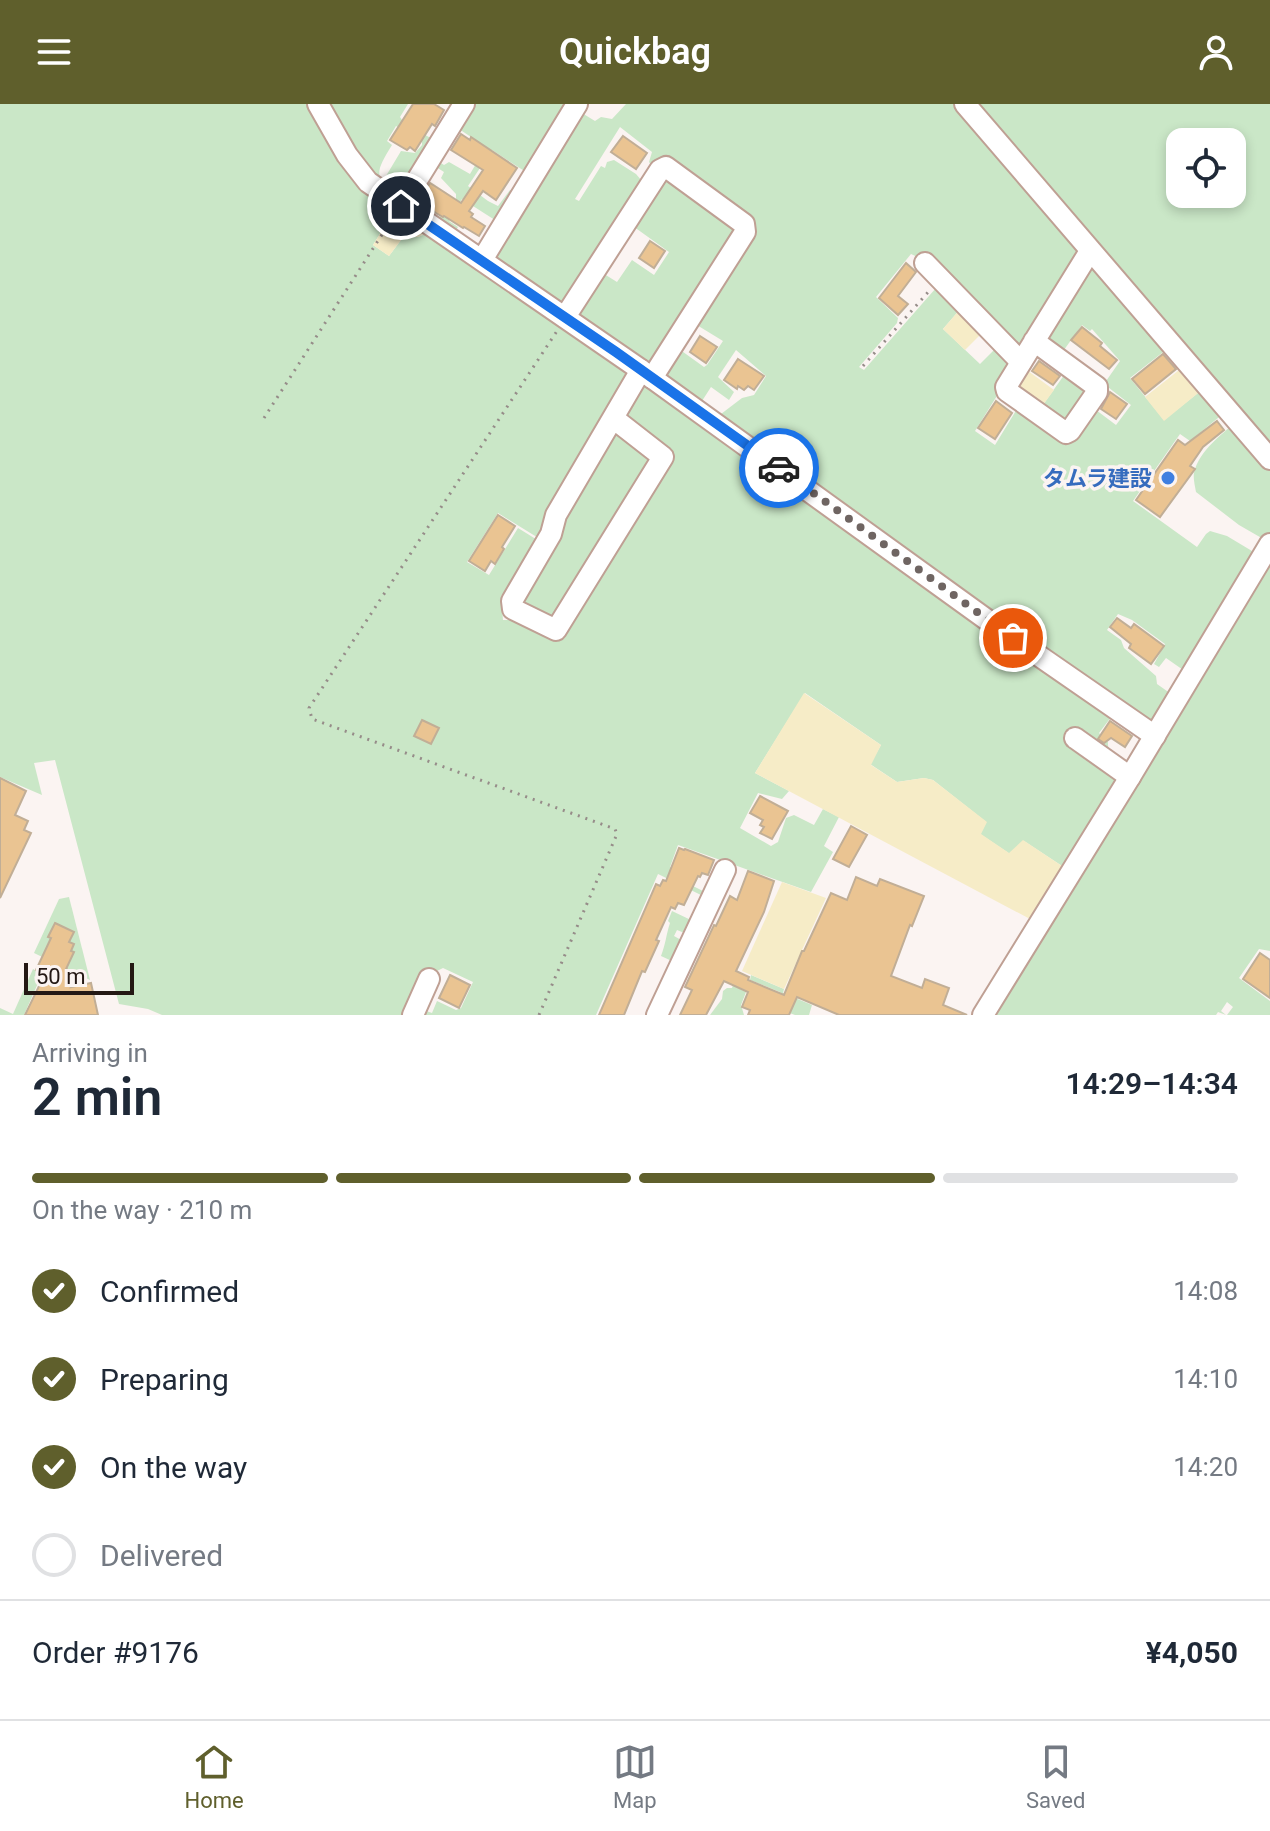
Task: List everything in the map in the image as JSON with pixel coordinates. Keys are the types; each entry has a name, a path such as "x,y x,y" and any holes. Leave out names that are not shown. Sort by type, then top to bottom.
{"street":[{"path":"318,104 347,155 368,182 647,374 990,622 1155,736"},
{"path":"401,206 464,104"},
{"path":"482,260 577,104"},
{"path":"965,104 1270,459"},
{"path":"565,317 660,170 666,167 744,224 745,232 613,418 556,515 551,534 512,601 513,609 556,630 663,457 613,418"},
{"path":"1034,341 1097,387 1097,392 1066,433 1007,391 1006,387 1021,362 1034,341 1090,251"},
{"path":"925,263 1021,362"},
{"path":"983,1015 1270,544"},
{"path":"1075,738 1130,777"},
{"path":"657,1015 725,870"},
{"path":"413,1015 429,979"}],"path":[{"path":"264,418 401,206"},
{"path":"863,366 940,279"},
{"path":"539,1015 617,834 615,829 312,719 309,708 565,317"}],"green space":[{"path":"0,104 408,104 400,117 404,123 436,141 403,196 390,186 386,176 401,151 415,153 422,141 396,126 387,141 392,145 379,175 399,201 370,180 371,187 396,208 373,245 389,256 404,236 418,237 441,228 447,231 427,217 428,213 446,217 456,201 456,194 441,178 444,172 433,165 436,160 444,165 449,162 470,174 486,147 456,127 470,104 572,104 529,174 492,150 468,186 498,206 510,190 516,194 498,222 462,199 449,221 458,227 453,236 479,252 491,249 577,110 595,121 601,117 612,119 626,104 1270,104 1270,951 1259,949 1239,978 1270,1001 1270,1015 1227,1015 1233,1007 1227,1002 1221,1011 1226,1015 1218,1012 1216,1015 991,1015 1075,877 1024,841 1010,854 980,834 986,822 933,780 924,778 897,782 870,764 881,745 805,693 755,773 789,791 782,799 758,793 740,828 771,846 778,842 786,818 794,815 814,825 823,809 839,817 824,846 833,852 811,892 678,845 670,867 696,879 693,886 705,892 703,896 658,874 596,1015 419,1015 421,1009 432,1013 437,1001 456,1010 461,1008 473,982 443,968 427,976 410,1015 162,1015 119,1004 55,760 34,763 42,795 0,777","holes":["620,127 652,152 649,162 659,175 630,224 669,252 654,275 632,260 617,282 601,272 588,290 584,282 640,187 642,181 636,174 614,160 607,162 605,168 601,166 579,201 575,199","1074,229 1095,253 1044,338 1061,354 1082,325 1090,331 1092,329 1120,361 1104,384 1131,405 1116,425 1092,407 1070,440 1023,407 1017,409 995,445 975,431 1000,391 1015,358 1000,344 980,364 943,329 962,307 942,287 936,288 864,370 859,367 897,323 898,318 876,297 911,254 924,260 1019,353 1023,352 1084,255 1085,251 1070,234","687,319 723,341 704,367 672,344","1171,337 1239,419 1201,457 1194,473 1194,482 1196,492 1239,525 1265,540 1257,554 1227,536 1210,531 1197,547 1133,501 1180,434 1190,441 1224,413 1203,389 1164,420 1130,378 1167,349 1163,343","736,350 766,376 754,395 742,398 721,414 702,401 711,387 729,400 734,392 718,377","498,513 540,539 549,548 521,597 525,620 503,620 501,596 511,589 539,541 518,528 489,575 467,562","1118,614 1132,620 1165,644 1154,664 1159,667 1166,658 1186,672 1192,663 1200,669 1121,797 1114,792 1123,777 1071,739 1075,734 1126,772 1129,769 1111,755 1108,742 1099,733 1115,712 1068,679 1072,675 1149,727 1155,725 1174,696 1157,684 1156,676 1107,630"]},
{"path":"1067,371 1089,386 1068,424 1040,409"},
{"path":"69,897 90,980 34,953 59,899"},
{"path":"672,911 693,921 687,934 677,930 674,936 683,941 674,962 661,956"},
{"path":"33,969 42,974 24,1015 0,1015 0,1008 13,1014"},
{"path":"751,975 812,1005 809,1015 784,1011 780,992 750,980"},
{"path":"733,985 746,992 741,1005 744,1015 710,1015 722,999 723,991"}],"sand":[{"path":"396,208 431,231 418,237 404,236 389,256 373,245"},
{"path":"962,307 985,330 965,350 943,329"},
{"path":"1183,367 1203,389 1164,421 1145,397"},
{"path":"1024,368 1054,390 1040,409 1015,391"},
{"path":"804,693 881,745 871,765 897,782 924,778 933,780 987,822 981,834 1009,853 1023,840 1062,866 1030,919 755,773"},
{"path":"782,882 826,898 784,989 742,971"}],"building":[{"path":"413,104 434,104 444,110 415,151 390,140"},
{"path":"461,134 470,140 471,137 517,168 496,200 483,191 469,211 473,214 471,217 485,226 479,236 419,201 430,183 461,203 483,170 451,150"},
{"path":"623,136 647,153 636,169 611,152"},
{"path":"650,241 665,251 654,268 639,258"},
{"path":"906,263 916,272 898,296 908,304 898,315 879,298"},
{"path":"1082,327 1117,360 1109,369 1071,340"},
{"path":"700,336 717,347 706,363 690,352"},
{"path":"1163,354 1176,369 1145,394 1132,379"},
{"path":"738,359 764,376 754,390 748,386 744,390 738,386 737,389 724,380"},
{"path":"1039,361 1060,376 1053,385 1032,371"},
{"path":"1110,392 1127,404 1116,419 1101,409"},
{"path":"996,401 1012,413 995,439 978,428"},
{"path":"1217,421 1224,430 1203,447 1190,466 1195,469 1160,517 1136,500 1178,440 1185,445"},
{"path":"498,515 515,526 495,564 491,561 485,571 469,561"},
{"path":"1117,618 1131,628 1134,624 1164,646 1151,664 1129,648 1131,644 1110,627"},
{"path":"422,720 439,728 431,744 414,736"},
{"path":"1110,721 1132,736 1125,747 1111,738 1104,743 1098,739"},
{"path":"0,778 26,791 15,815 28,821 24,830 31,833 0,898"},
{"path":"760,796 788,811 772,839 760,833 764,827 760,825 763,820 750,813"},
{"path":"851,826 867,835 849,867 833,859"},
{"path":"679,848 714,860 708,875 702,873 698,876 684,905 678,903 675,909 671,907 656,940 659,941 645,972 642,971 624,1015 599,1015 656,884 660,886 663,880 666,881"},
{"path":"748,871 774,881 764,912 736,971 749,977 748,980 784,995 831,893 847,900 856,877 877,886 880,879 924,896 891,976 922,988 925,979 949,988 943,1005 967,1015 839,1015 797,997 789,1015 748,1015 750,1010 742,1007 748,992 724,981 706,1015 680,1015 692,990 685,987 714,925 730,896 737,900"},
{"path":"55,923 74,932 69,942 74,944 71,951 74,952 66,969 77,975 71,987 91,983 98,1015 25,1015 42,980 43,974 36,970"},
{"path":"1260,953 1270,960 1270,998 1243,979"},
{"path":"450,975 470,985 459,1008 439,998"}],"way so far":[{"path":"779,468 1013,638"}],"place":[{"name":"タムラ建設","path":"1168,478"}],"route":[{"path":"401,206 616,352 779,468"}]}
